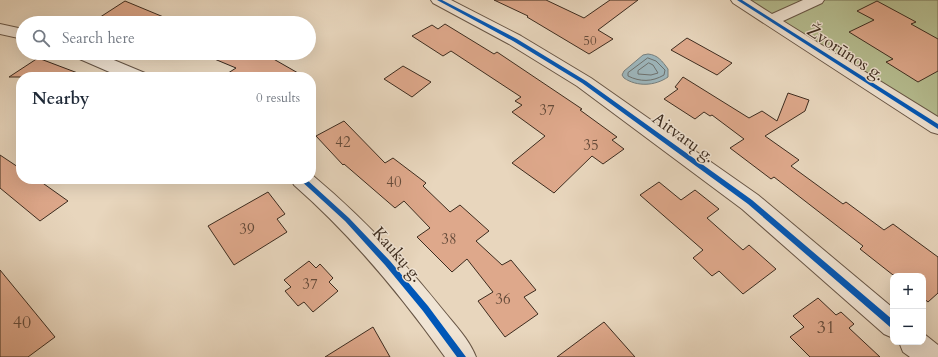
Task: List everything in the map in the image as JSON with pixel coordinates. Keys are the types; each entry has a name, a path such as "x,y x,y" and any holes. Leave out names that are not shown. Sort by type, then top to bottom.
{"street":[{"name":"Aitvarų g.","path":"439,0 516,40 584,82 750,202 890,322"},
{"name":"Žvorūnos g.","path":"739,0 938,127"},
{"path":"770,20 816,0"},
{"path":"0,29 16,32"},
{"path":"98,60 126,72"},
{"name":"Kaukų g.","path":"308,184 332,204 381,253 432,316 462,357"},
{"path":"917,345 931,357"}],"green space":[{"path":"738,0 938,0 938,125"}],"water":[{"path":"648,54 657,57 662,61 668,69 668,77 652,84 635,83 624,78 622,75 624,71 643,55"}],"building":[{"path":"494,0 546,0 584,18 610,0 638,0 598,30 613,39 589,54 527,17 528,16"},
{"path":"125,1 161,16 102,16"},
{"path":"877,1 916,22 911,24 938,39 938,71 918,82 886,62 893,59 849,32 874,20 857,11"},
{"path":"445,24 494,54 497,52 582,109 580,110 617,137 612,140 624,149 603,164 592,156 554,193 512,163 545,136 512,112 522,105 515,101 521,97 451,51 443,56 412,36 432,25 438,29"},
{"path":"687,38 732,63 717,75 671,50"},
{"path":"35,60 43,60 75,72 17,72"},
{"path":"217,60 275,60 296,72 230,72 236,68"},
{"path":"403,66 431,82 412,97 384,79"},
{"path":"16,72 16,77 9,77"},
{"path":"683,77 749,118 762,111 777,121 788,93 809,100 805,111 765,136 799,160 791,166 843,204 846,202 884,230 893,224 938,257 938,293 928,302 926,300 926,273 890,273 860,249 863,246 774,177 771,179 730,148 744,139 712,115 710,116 704,112 695,119 664,99 678,89 675,87"},
{"path":"344,121 385,163 393,158 426,183 423,186 450,212 460,205 489,231 476,241 502,265 511,260 536,290 524,297 538,314 505,337 478,301 493,292 467,259 452,272 417,237 430,228 404,201 395,208 344,164 343,165 316,136"},
{"path":"0,155 16,166 16,184 44,184 68,201 40,221 0,188"},
{"path":"659,182 681,200 695,190 719,209 707,218 743,250 749,245 776,269 743,294 719,271 712,276 693,258 703,250 640,195"},
{"path":"268,192 285,214 277,219 287,232 234,265 208,226"},
{"path":"309,261 316,268 320,264 333,278 329,282 338,291 313,312 304,302 298,306 285,291 291,287 284,280"},
{"path":"0,270 55,337 28,357 0,357"},
{"path":"818,298 836,315 841,312 854,324 849,328 880,357 810,357 790,337 804,327 793,316"},
{"path":"604,322 635,357 557,357"},
{"path":"373,327 390,357 325,357"}],"cycle path":[{"path":"439,0 515,40 584,82 750,202 890,322"},
{"path":"739,0 938,127"},
{"path":"308,184 347,219 388,263 426,309 462,357"}]}
